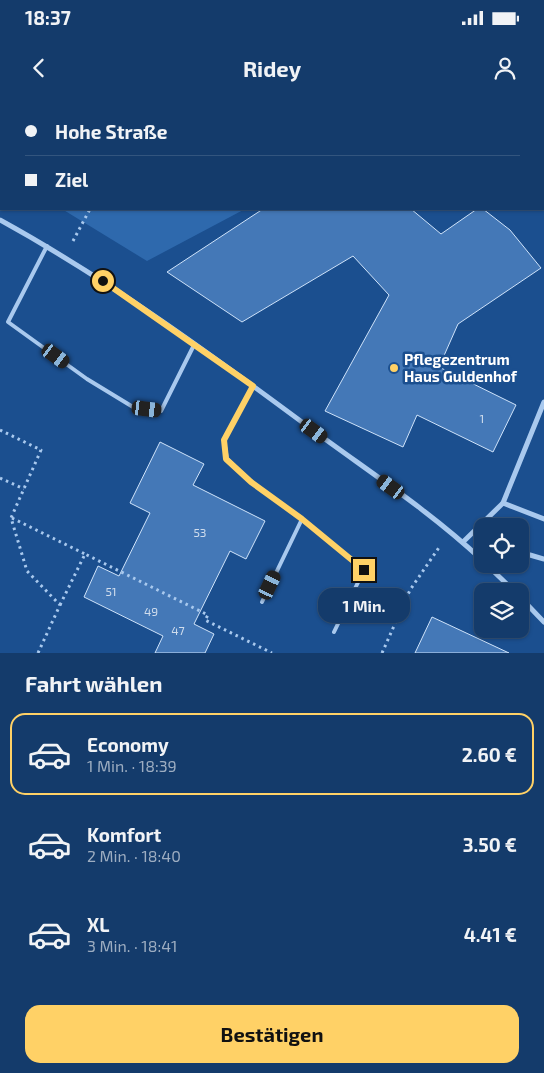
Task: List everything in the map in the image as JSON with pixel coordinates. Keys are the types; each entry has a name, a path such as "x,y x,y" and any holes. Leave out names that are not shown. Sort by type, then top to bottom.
{"street":[{"path":"0,220 47,246 116,289 253,386 452,532 474,552"},
{"path":"463,542 503,503 544,402"},
{"path":"503,503 544,519"},
{"path":"530,554 544,559"},
{"path":"495,573 506,583"},
{"path":"529,606 544,622"}],"lane":[{"path":"47,246 8,322 87,379 133,407 161,411 194,345"},
{"path":"253,386 224,440 226,459 251,482 302,519 364,570 334,632"},
{"path":"262,602 302,519"}],"path":[{"path":"64,257 89,210"},
{"path":"0,430 41,450 12,518 27,571 60,605"},
{"path":"0,478 24,489"},
{"path":"12,518 208,615 206,620 272,653"},
{"path":"382,653 410,590 431,557 452,532"},
{"path":"38,653 85,554"}],"shaded area":[{"path":"64,210 243,210 147,261"}],"building":[{"name":"Pflegezentrum Haus Guldenhof","path":"261,210 412,210 441,234 476,210 484,210 510,230 541,268 458,324 439,367 516,405 493,452 417,415 403,447 325,411 389,295 353,256 242,322 167,272"},
{"path":"160,442 204,464 193,485 265,521 246,559 230,551 194,624 214,634 205,653 155,653 163,636 84,597 98,566 119,576 150,513 130,503"},
{"path":"432,617 509,653 415,653"}],"place":[{"name":"Pflegezentrum Haus Guldenhof","path":"394,368"}],"route":[{"path":"103,281 253,386 224,440 226,459 251,482 302,519 364,570"}]}
